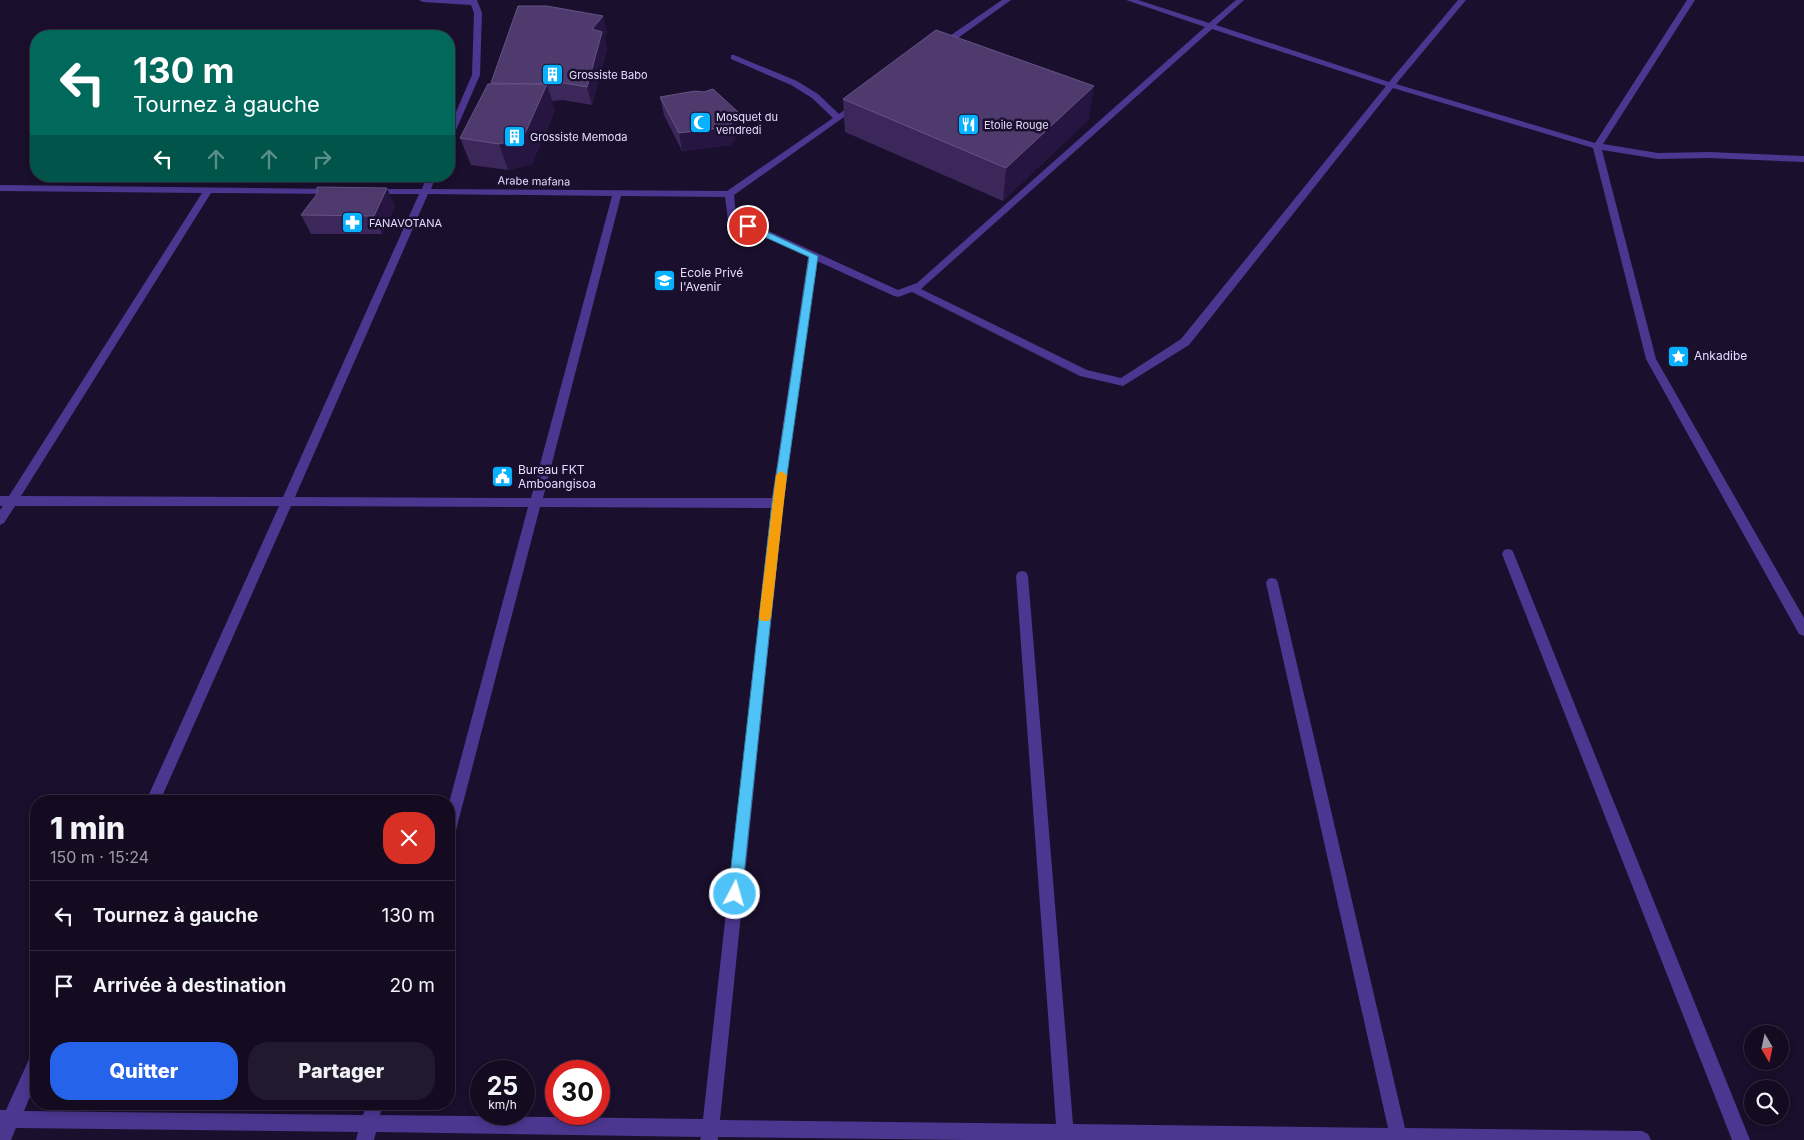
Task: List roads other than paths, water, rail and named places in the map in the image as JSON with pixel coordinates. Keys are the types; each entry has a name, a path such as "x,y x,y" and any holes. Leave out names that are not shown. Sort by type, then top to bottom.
{"street":[{"path":"423,0 473,1 478,13 476,75 455,123"},
{"path":"934,51 1007,0"},
{"path":"1130,0 1391,85 1597,146 1658,156 1709,155 1804,159"},
{"path":"862,101 729,194 732,218 898,294 921,285 1240,0"},
{"path":"912,288 1084,372 1123,382 1185,342 1391,85 1462,0"},
{"path":"1691,0 1597,146 1651,359 1804,630"},
{"path":"734,57 794,83 815,96 838,118"},
{"path":"156,795 429,182"},
{"path":"0,196 4,188 346,191"},
{"path":"0,520 208,190"},
{"name":"Arabe mafana","path":"366,191 729,194"},
{"path":"455,808 617,193"},
{"path":"709,1134 777,503 813,256"},
{"path":"0,501 777,503"},
{"path":"1508,554 1741,1140"},
{"path":"1022,576 1066,1137"},
{"path":"1272,583 1399,1138"},
{"path":"2,1140 5,1120 30,1074"},
{"path":"368,1132 374,1110"},
{"path":"5,1120 368,1132 1642,1140"}],"place":[{"name":"Grossiste Babo","path":"553,75"},
{"name":"Mosquet du vendredi","path":"700,123"},
{"name":"Etoile Rouge","path":"968,125"},
{"name":"Grossiste Memoda","path":"514,137"},
{"name":"FANAVOTANA","path":"353,223"},
{"name":"Ecole Privé l'Avenir","path":"664,280"},
{"name":"Ankadibe","path":"1678,356"},
{"name":"Bureau FKT Amboangisoa","path":"502,477"}]}
